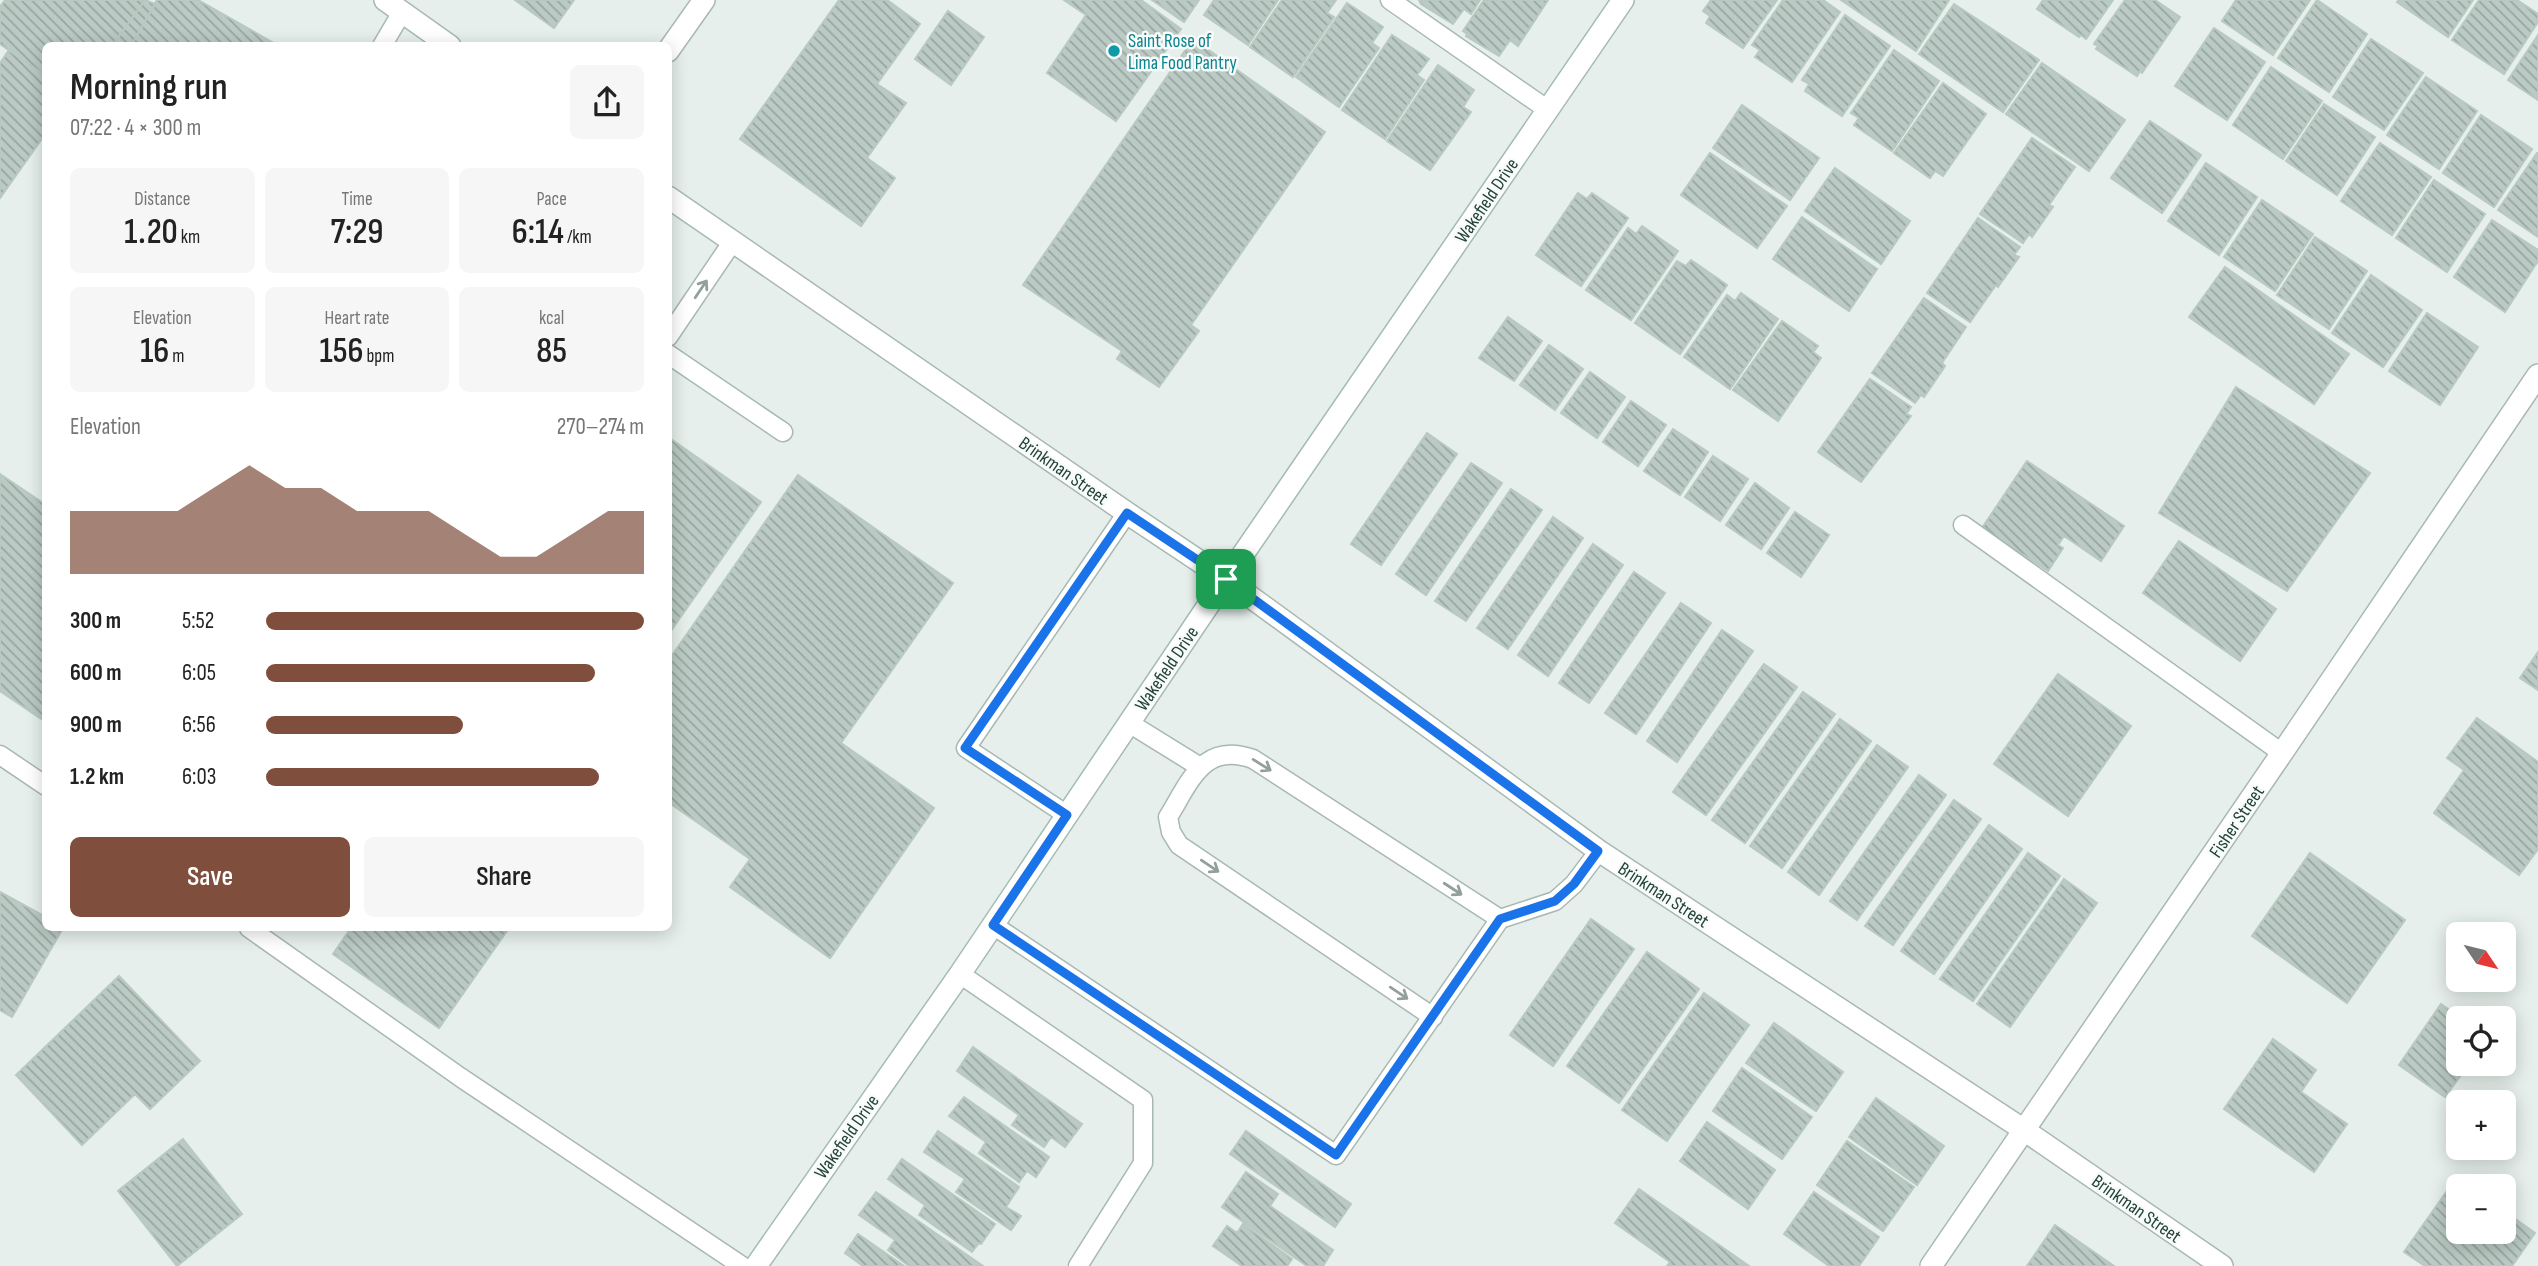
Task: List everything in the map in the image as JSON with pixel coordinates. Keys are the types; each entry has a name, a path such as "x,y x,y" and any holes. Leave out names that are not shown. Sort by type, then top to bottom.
{"street":[{"path":"672,45 704,0"},
{"name":"Wakefield Drive","path":"755,1266 960,974 1226,579 1623,0"},
{"path":"393,6 444,42"},
{"name":"Brinkman Street","path":"672,200 1226,579 1598,851 2024,1130 2222,1266"},
{"name":"Fisher Street","path":"1931,1266 2538,374"}],"lane":[{"path":"1391,0 1548,110"},
{"path":"383,42 393,6"},
{"path":"672,326 733,241"},
{"path":"672,357 783,432"},
{"path":"1067,815 965,748 1127,513"},
{"path":"1963,525 2282,753"},
{"path":"1129,723 1200,767"},
{"path":"1433,1017 1179,845 1171,832 1168,817 1200,767 1219,755 1237,754 1252,760 1500,919"},
{"path":"0,755 42,783"},
{"path":"993,925 1336,1155 1500,919 1555,901 1574,884 1598,851"},
{"path":"253,931 460,1077 742,1266"},
{"path":"960,974 1143,1100 1143,1163 1078,1266"}],"building":[{"path":"5,0 145,0 115,42 42,42 42,73 0,44 0,7"},
{"path":"145,0 155,4 133,42 115,42"},
{"path":"157,0 198,0 272,42 133,42"},
{"path":"515,0 574,0 554,28"},
{"path":"839,0 887,0 920,24 877,84 906,103 867,158 895,178 861,226 740,139"},
{"name":"Saint Rose of Lima Food Pantry","path":"1064,0 1141,0 1181,29 1116,121 1047,73 1086,15"},
{"path":"1152,0 1199,0 1184,22"},
{"path":"1214,0 1278,0 1248,45 1204,15"},
{"path":"1282,0 1336,0 1327,13 1334,17 1293,77 1250,47"},
{"path":"1419,0 1480,0 1471,14 1464,9 1453,24 1421,4"},
{"path":"1484,0 1548,0 1518,46 1510,40 1499,56 1466,36 1463,31"},
{"path":"1711,0 1777,0 1743,48 1706,23 1710,16 1703,11"},
{"path":"1783,0 1823,0 1840,12 1792,82 1755,57 1760,50 1752,45"},
{"path":"1841,0 1949,0 1916,51"},
{"path":"2043,0 2113,0 2086,39 2037,9"},
{"path":"2125,0 2155,0 2180,17 2142,73 2140,71 2137,76 2096,49 2098,46 2094,44"},
{"path":"2236,0 2310,0 2273,55 2222,21"},
{"path":"2317,0 2367,34 2329,92 2278,58"},
{"path":"2473,0 2448,37 2397,2"},
{"path":"2479,0 2517,0 2538,14 2538,22 2504,74 2452,40"},
{"path":"1347,3 1383,27 1372,43 1379,48 1339,107 1296,77"},
{"path":"1954,4 2039,60 2003,112 1919,54"},
{"path":"948,11 984,37 951,85 915,59"},
{"path":"1845,15 1890,46 1842,116 1805,91 1809,84 1802,80"},
{"path":"2214,28 2265,62 2227,120 2175,86"},
{"path":"1392,35 1429,59 1417,75 1424,80 1385,139 1342,110"},
{"path":"2538,35 2538,100 2508,80"},
{"path":"1193,39 1325,132 1191,325 1199,331 1159,387 1117,359 1122,351 1023,285"},
{"path":"2371,39 2423,73 2384,130 2333,97"},
{"path":"9,50 42,73 42,139 0,198 0,63"},
{"path":"1894,50 1939,81 1892,151 1854,125 1859,118 1851,113"},
{"path":"2042,63 2125,120 2089,171 2006,114"},
{"path":"1438,65 1474,90 1463,107 1471,112 1430,170 1387,141"},
{"path":"2271,67 2322,101 2283,159 2233,125"},
{"path":"2426,77 2477,111 2439,169 2387,135"},
{"path":"1943,83 1986,114 1943,176 1935,171 1930,178 1894,153"},
{"path":"2324,104 2375,137 2337,195 2286,161"},
{"path":"1742,105 1819,158 1790,200 1713,148"},
{"path":"2481,115 2532,149 2494,207 2443,173"},
{"path":"2150,121 2201,155 2162,213 2111,178"},
{"path":"2032,138 2075,167 2049,205 2053,207 2032,237 2029,234 2023,243 1980,214"},
{"path":"2380,143 2431,177 2392,235 2341,201"},
{"path":"1710,153 1787,206 1757,248 1681,195"},
{"path":"2538,154 2538,237 2498,210"},
{"path":"2206,163 2257,197 2219,255 2168,221"},
{"path":"1835,168 1910,221 1881,264 1805,211"},
{"path":"2434,180 2485,214 2447,272 2396,238"},
{"path":"1578,193 1587,199 1592,193 1628,218 1581,286 1536,255"},
{"path":"2262,200 2313,234 2275,291 2224,257"},
{"path":"1802,217 1877,269 1849,311 1773,259"},
{"path":"1978,218 2020,247 2014,255 2019,257 1970,322 1927,293"},
{"path":"2492,220 2538,250 2538,261 2505,312 2454,277"},
{"path":"1642,226 1678,251 1631,320 1586,290 1628,228 1636,234"},
{"path":"2315,237 2367,271 2329,329 2277,295"},
{"path":"1691,260 1727,285 1680,354 1635,323 1677,261 1686,266"},
{"path":"2225,267 2349,354 2314,404 2189,317"},
{"path":"2371,275 2422,310 2383,367 2332,333"},
{"path":"1741,293 1778,319 1730,389 1684,357 1727,295 1735,301"},
{"path":"1924,298 1966,327 1942,363 1945,366 1924,397 1921,395 1915,403 1872,373"},
{"path":"2427,313 2478,347 2440,405 2389,371"},
{"path":"1508,317 1542,341 1514,381 1479,358"},
{"path":"1782,321 1818,346 1813,352 1821,358 1778,421 1733,390"},
{"path":"1549,345 1583,369 1555,410 1520,385"},
{"path":"1590,372 1625,397 1597,438 1561,413"},
{"path":"1870,379 1911,407 1906,414 1911,416 1861,482 1818,452"},
{"path":"2236,387 2370,473 2287,591 2159,513"},
{"path":"1631,401 1666,425 1638,466 1603,442"},
{"path":"1673,429 1708,452 1680,495 1644,471"},
{"path":"1427,433 1457,454 1381,565 1351,544"},
{"path":"672,440 761,502 672,629"},
{"path":"1713,456 1748,479 1720,521 1685,497"},
{"path":"2027,461 2124,526 2101,561 2064,536 2058,545 2063,548 2048,571 1982,528"},
{"path":"1471,463 1502,483 1426,595 1396,574"},
{"path":"0,474 42,502 42,719 0,691"},
{"path":"798,475 953,583 841,743 934,808 830,958 730,887 750,859 672,805 672,655"},
{"path":"1755,483 1789,508 1761,549 1726,525"},
{"path":"1511,489 1542,510 1466,621 1435,601"},
{"path":"1795,512 1829,535 1801,577 1767,553"},
{"path":"1553,517 1583,538 1508,649 1477,628"},
{"path":"2179,541 2276,609 2240,661 2143,593"},
{"path":"1593,544 1623,565 1548,676 1518,655"},
{"path":"1634,572 1665,593 1589,703 1559,683"},
{"path":"1681,603 1711,623 1636,734 1605,713"},
{"path":"1722,630 1753,651 1677,762 1647,741"},
{"path":"2538,652 2538,690 2520,678"},
{"path":"1764,664 1797,687 1706,815 1673,792"},
{"path":"2058,674 2131,726 2068,816 1994,764"},
{"path":"1803,692 1835,714 1745,843 1712,820"},
{"path":"2477,718 2538,762 2538,849 2519,875 2434,813 2464,770 2447,758"},
{"path":"1840,719 1871,741 1782,868 1750,846"},
{"path":"1877,745 1908,767 1819,895 1788,872"},
{"path":"1919,775 1946,795 1857,920 1830,901"},
{"path":"1954,800 1981,819 1893,945 1865,926"},
{"path":"1989,825 2022,849 1934,974 1901,951"},
{"path":"2028,853 2060,876 1973,1001 1940,979"},
{"path":"2310,853 2405,920 2347,1003 2252,936"},
{"path":"2064,879 2097,903 2010,1027 1977,1004"},
{"path":"0,892 42,915 42,931 61,931 12,1017 0,1010"},
{"path":"1591,919 1634,949 1553,1066 1510,1035"},
{"path":"349,931 507,931 439,1028 333,954"},
{"path":"1647,952 1699,989 1619,1103 1567,1066"},
{"path":"119,976 200,1061 150,1109 135,1094 82,1145 16,1075"},
{"path":"1704,993 1749,1025 1667,1141 1622,1110"},
{"path":"2441,1004 2446,1008 2446,1076 2460,1076 2450,1090 2446,1090 2445,1097 2399,1065"},
{"path":"1774,1023 1843,1072 1816,1111 1746,1063"},
{"path":"2273,1039 2316,1070 2301,1092 2347,1124 2314,1172 2224,1109"},
{"path":"973,1047 1082,1124 1065,1147 1051,1137 1044,1147 1012,1125 1019,1115 957,1071"},
{"path":"1742,1068 1812,1117 1782,1159 1713,1111"},
{"path":"964,1097 1049,1157 1036,1177 1027,1171 1019,1182 979,1153 986,1142 949,1116"},
{"path":"1876,1098 1944,1146 1917,1185 1849,1137"},
{"path":"1707,1122 1775,1170 1748,1209 1680,1161"},
{"path":"938,1131 1019,1187 1006,1207 1021,1216 1011,1230 956,1192 965,1179 924,1152"},
{"path":"1246,1131 1351,1204 1335,1227 1230,1154"},
{"path":"183,1139 242,1214 177,1266 118,1191"},
{"path":"1847,1141 1914,1187 1883,1231 1817,1185"},
{"path":"902,1159 995,1224 972,1252 919,1215 925,1205 888,1179"},
{"path":"1246,1172 1278,1194 1270,1206 1333,1250 1323,1266 1307,1266 1222,1207"},
{"path":"1639,1189 1749,1266 1667,1266 1670,1262 1615,1223"},
{"path":"876,1192 983,1266 909,1266 888,1250 895,1240 859,1215"},
{"path":"1814,1192 1879,1237 1859,1266 1829,1266 1784,1234"},
{"path":"2446,1192 2446,1244 2516,1244 2516,1220 2535,1233 2512,1266 2425,1266 2404,1252"},
{"path":"1243,1224 1292,1259 1287,1266 1242,1266 1213,1246 1227,1226 1237,1233"},
{"path":"2055,1225 2114,1266 2027,1266"},
{"path":"858,1234 904,1266 863,1266 845,1253"}],"place":[{"name":"Saint Rose of Lima Food Pantry","path":"1114,51"}],"route":[{"path":"1127,513 1226,579 1598,851 1574,884 1555,901 1500,919 1336,1155 993,925 1067,815 965,748 1127,513"}]}
